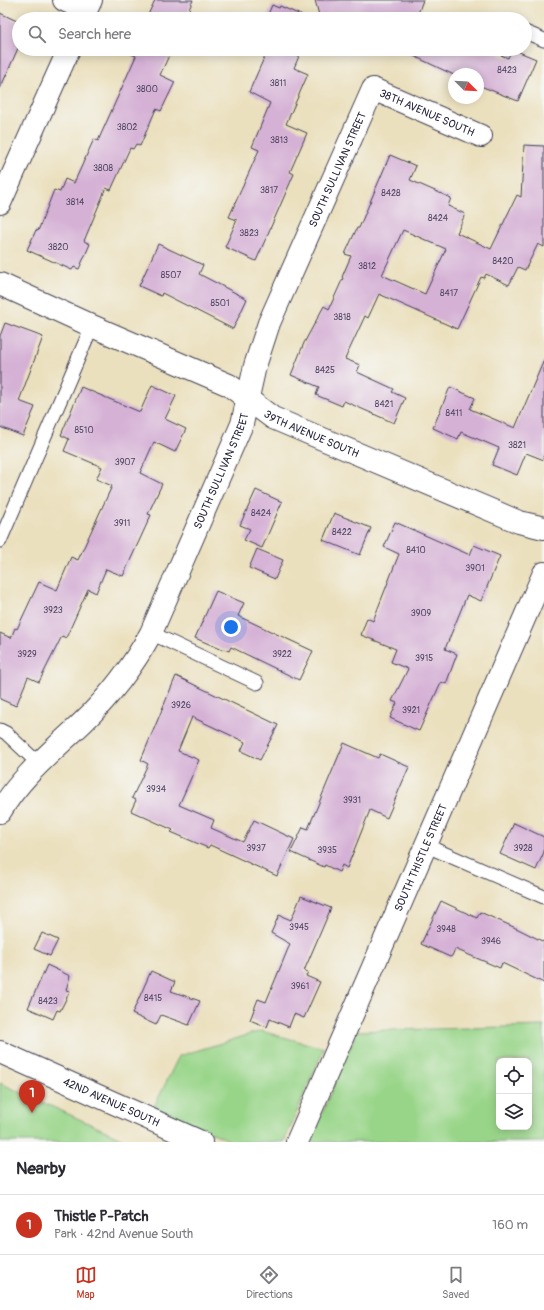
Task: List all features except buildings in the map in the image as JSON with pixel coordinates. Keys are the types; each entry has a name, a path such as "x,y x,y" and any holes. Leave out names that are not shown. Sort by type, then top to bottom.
{"street":[{"path":"64,0 86,10"},
{"path":"0,203 66,56"},
{"name":"38TH AVENUE SOUTH","path":"373,89 481,136"},
{"name":"SOUTH SULLIVAN STREET","path":"0,812 19,783 83,722 116,686 136,661 151,633 242,424 255,366 269,323 373,89"},
{"name":"39TH AVENUE SOUTH","path":"0,284 92,326 229,385 273,418 519,522 544,528"},
{"name":"SOUTH THISTLE STREET","path":"297,1142 544,574"},
{"name":"42ND AVENUE SOUTH","path":"0,1052 201,1142"}],"lane":[{"path":"532,35 544,40"},
{"path":"0,541 92,326"},
{"path":"151,633 257,683"},
{"path":"0,730 6,733 39,764"},
{"path":"427,846 544,897"}],"green space":[{"path":"544,1026 544,1142 310,1142 357,1031"},
{"path":"261,1031 324,1048 284,1142 233,1142 154,1107 179,1056"},
{"path":"0,1083 130,1142 0,1142"}],"place":[{"name":"Thistle P-Patch","path":"32,1113"}]}
